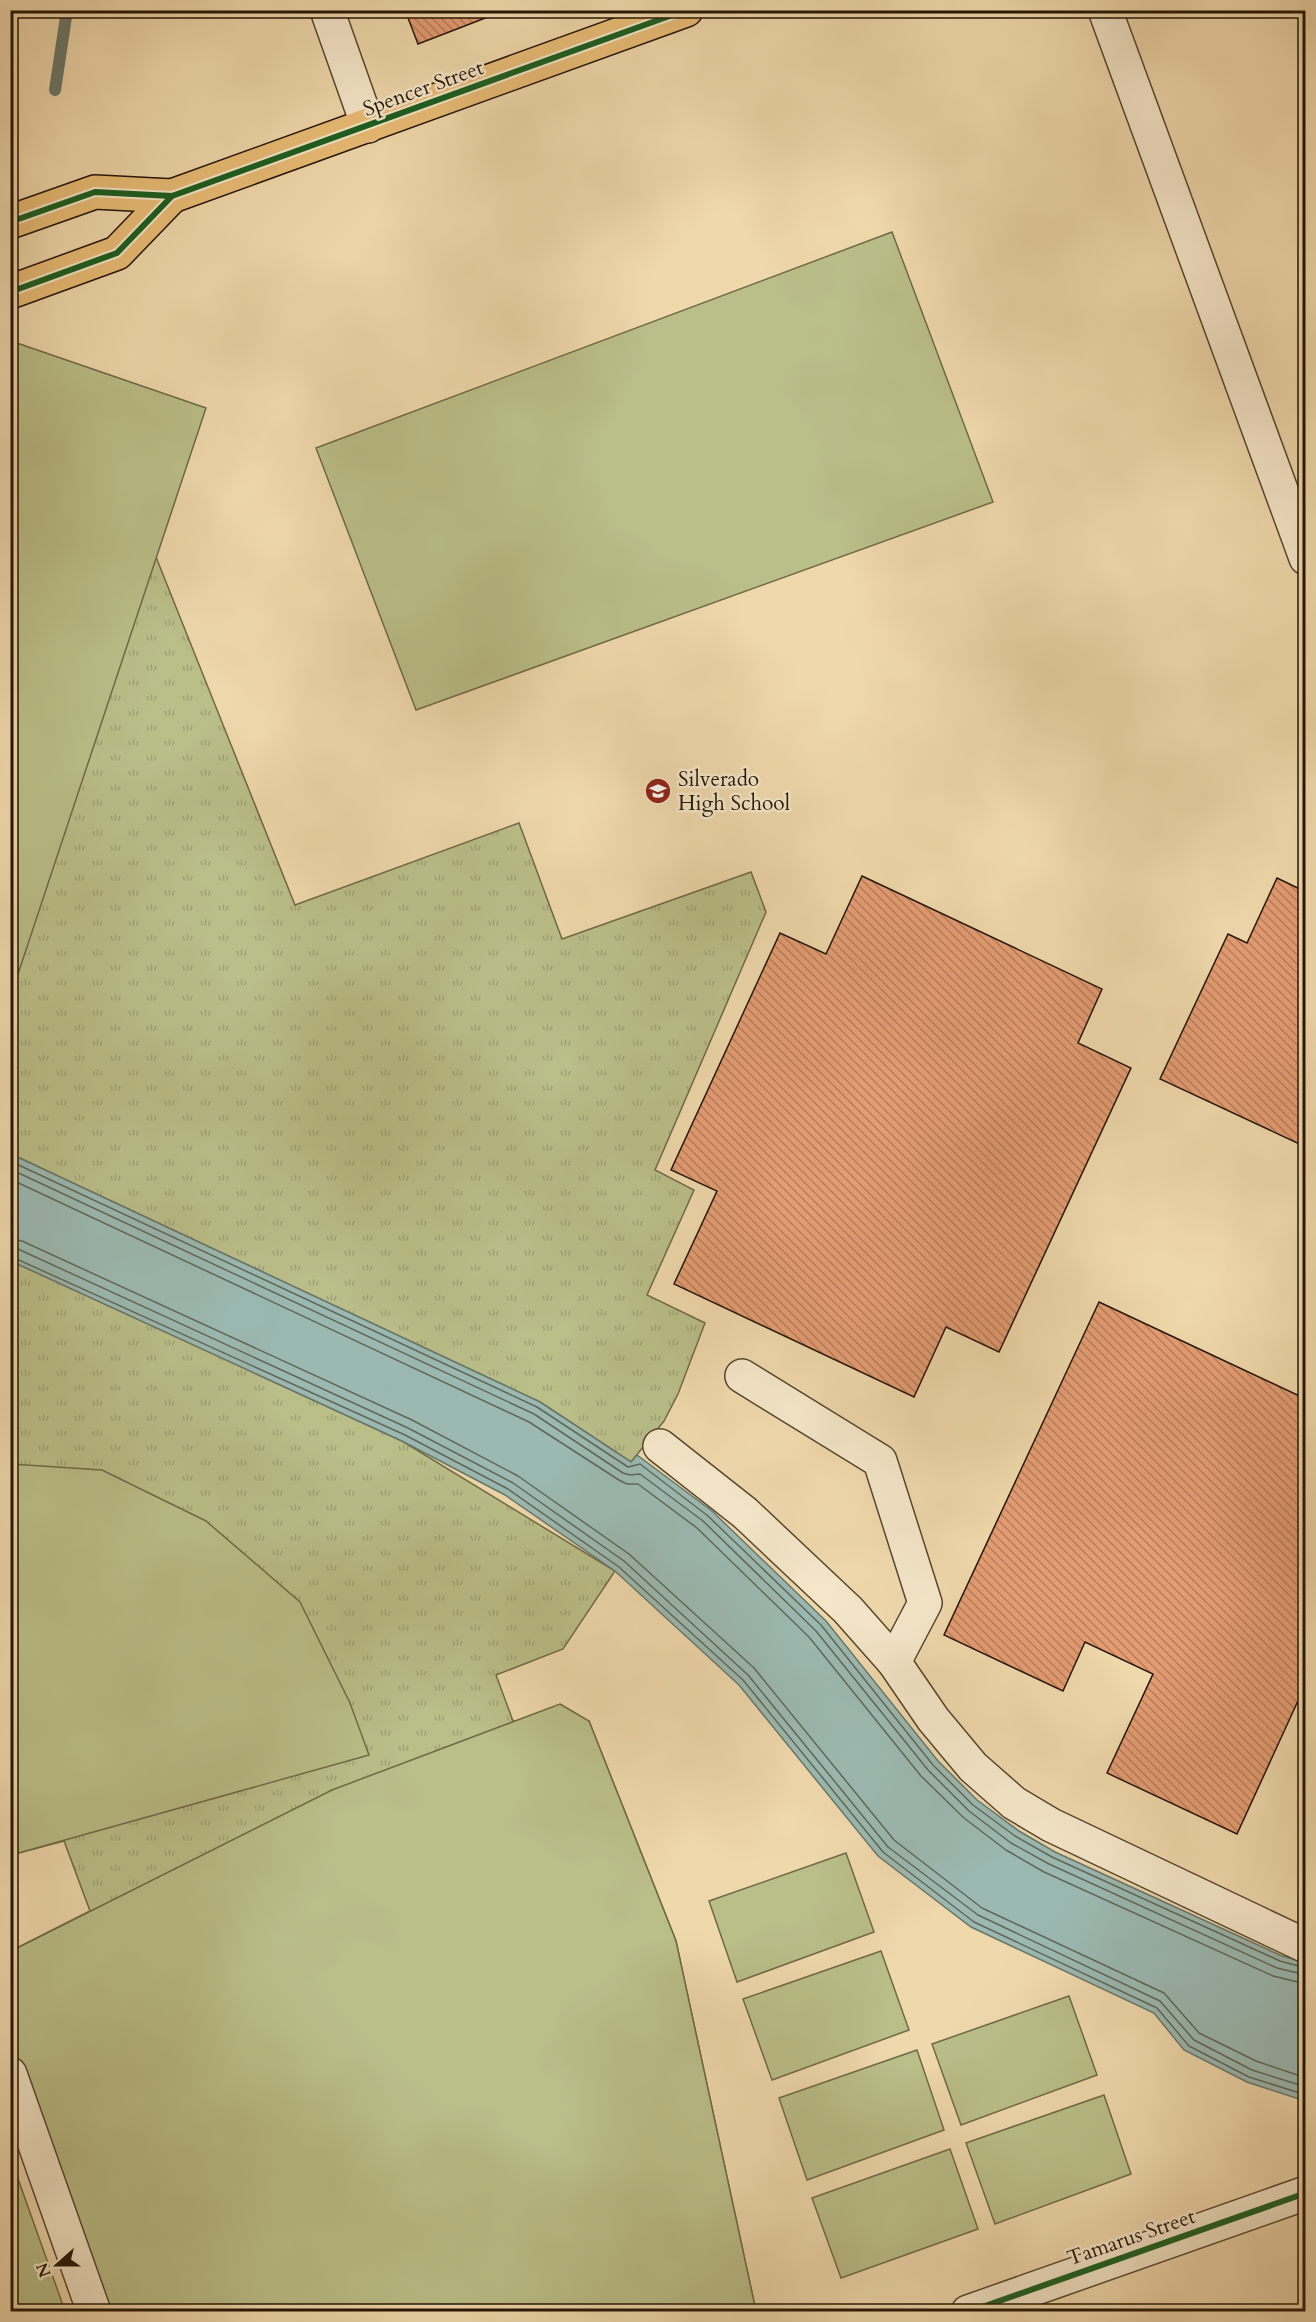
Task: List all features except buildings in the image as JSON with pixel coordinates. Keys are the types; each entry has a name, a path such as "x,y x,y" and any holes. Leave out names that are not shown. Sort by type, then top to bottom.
{"main road":[{"name":"Spencer Street","path":"10,222 95,192 171,196 686,10"},
{"name":"Spencer Street","path":"10,292 117,253 171,196"}],"street":[{"path":"327,10 369,126"},
{"path":"1105,10 1305,558"},
{"path":"742,1376 880,1461 926,1603 894,1662"},
{"path":"660,1446 745,1513 848,1610 894,1662 933,1719 973,1767 1014,1803 1051,1825 1305,1946"},
{"path":"10,2074 94,2312"},
{"name":"Tamarus Street","path":"968,2312 1305,2193"}],"green space":[{"path":"892,232 993,502 416,710 316,448"},
{"path":"10,341 206,408 11,995"},
{"path":"152,547 295,905 519,823 562,939 751,872 766,912 655,1170 694,1190 647,1295 705,1323 678,1394 664,1421 631,1462 540,1402 11,1154 11,968"},
{"path":"11,1261 402,1441 615,1571 563,1649 496,1675 513,1721 589,1721 676,1941 756,2311 113,2311 11,2049 11,1951 90,1911 64,1841 15,1854 11,1852"},
{"path":"11,1464 102,1470 206,1521 300,1602 350,1703 369,1755 15,1854 11,1852"},
{"path":"560,1704 589,1721 676,1941 756,2311 113,2311 97,2287 11,2049 11,1951 332,1790"},
{"path":"846,1853 874,1932 737,1982 709,1901"},
{"path":"881,1951 909,2030 772,2080 743,1999"},
{"path":"1069,1996 1097,2075 961,2125 932,2044"},
{"path":"917,2050 944,2130 807,2180 779,2098"},
{"path":"1104,2095 1131,2174 995,2224 966,2143"},
{"path":"950,2149 978,2229 841,2278 812,2198"},
{"path":"11,2159 65,2311 11,2311"}],"water":[{"path":"11,1154 540,1402 631,1462 637,1455 712,1511 826,1621 938,1761 977,1800 1019,1831 1055,1852 1282,1956 1305,1962 1305,2101 1247,2082 1184,2050 1154,2013 971,1927 878,1856 739,1685 615,1571 505,1495 402,1441 11,1261"}],"waterway":[{"path":"55,90 67,10"}],"cycle path":[{"path":"10,222 95,192 172,196 686,10"},
{"path":"10,292 117,253 172,196"},
{"path":"968,2312 1306,2193"}],"place":[{"name":"Silverado High School","path":"658,791"}]}
